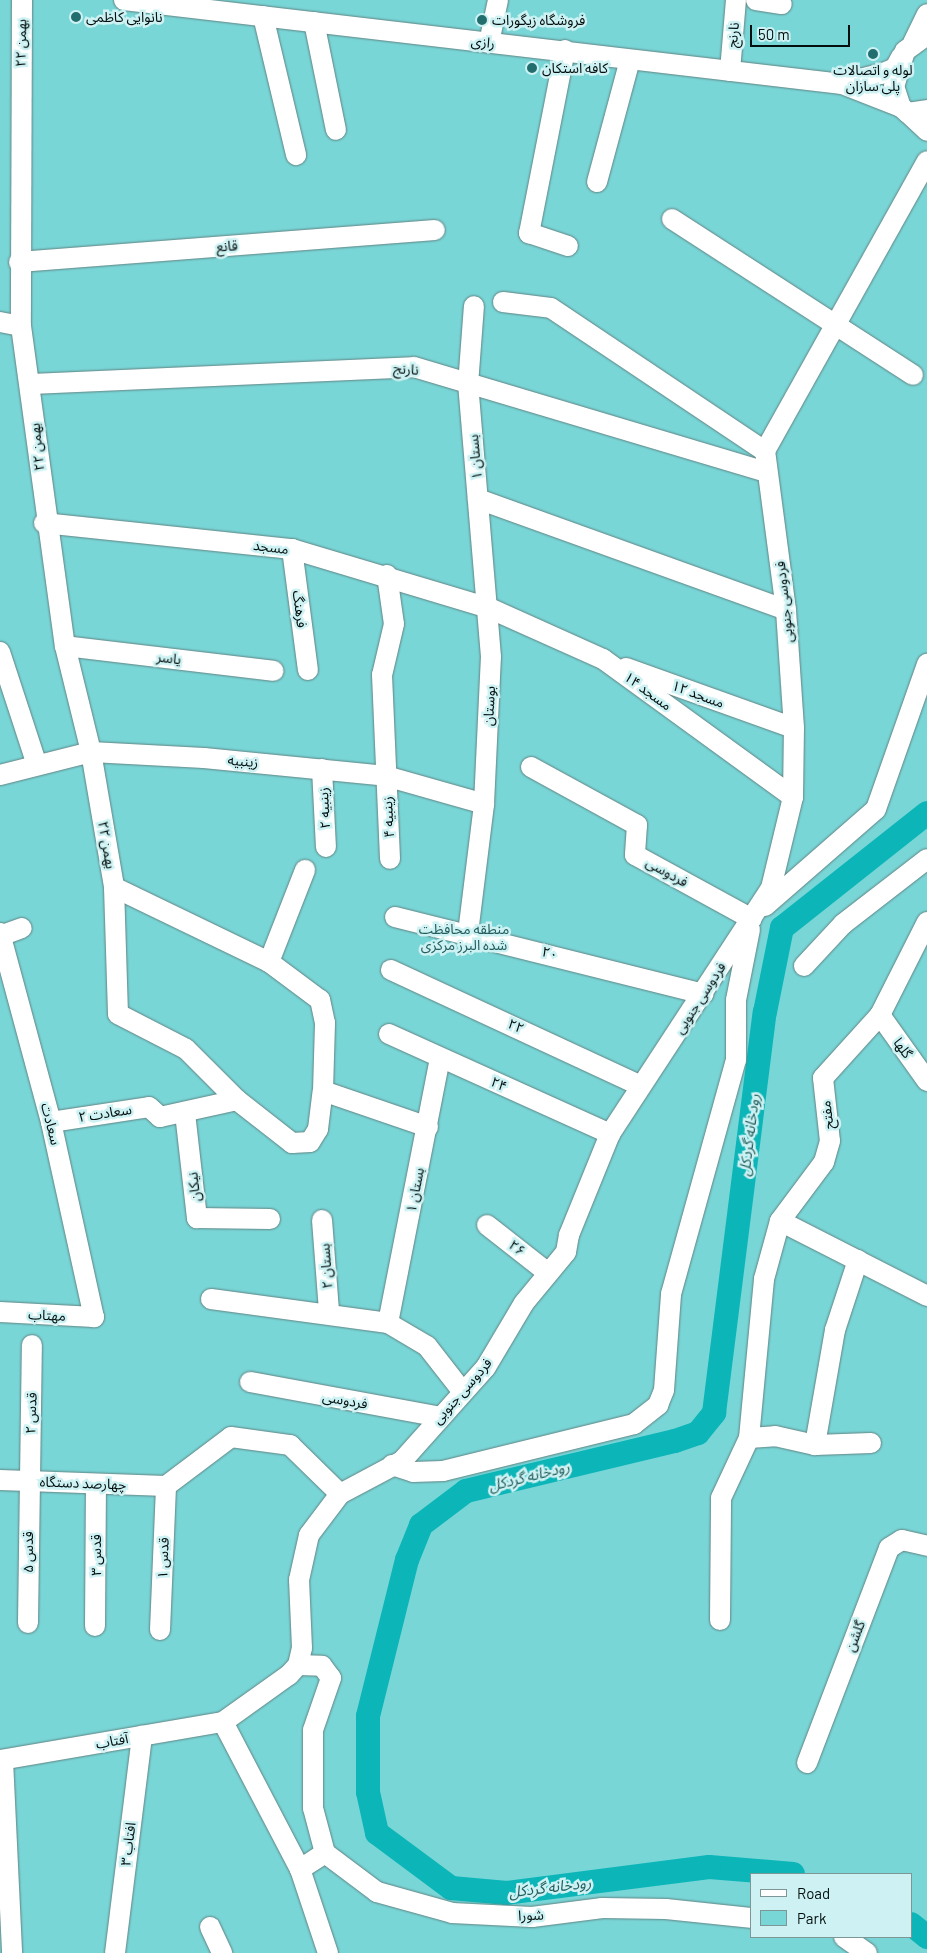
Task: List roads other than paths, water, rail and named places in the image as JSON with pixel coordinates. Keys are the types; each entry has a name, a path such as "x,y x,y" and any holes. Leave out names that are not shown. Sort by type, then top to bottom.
{"street":[{"name":"۲۲ بهمن","path":"22,0 19,262 21,326 30,384 44,523 65,646 91,752 114,887 118,1014 186,1049 237,1100 292,1143 300,1144 314,1137 323,1091 325,1023 320,1000 269,962 114,887"},
{"name":"رازی","path":"124,0 186,4 263,16 842,84"},
{"path":"489,43 498,0"},
{"name":"نارنج","path":"730,71 736,0"},
{"path":"756,0 782,4"},
{"path":"927,14 894,86 927,131"},
{"path":"263,16 296,155"},
{"path":"314,22 336,130"},
{"path":"842,84 895,68 915,43"},
{"path":"565,50 529,233 568,246"},
{"path":"597,182 630,60"},
{"path":"842,84 912,110"},
{"path":"503,302 551,308 765,451 927,161"},
{"path":"672,219 836,323 913,375"},
{"name":"قانع","path":"19,262 434,230"},
{"name":"بستان ۱","path":"474,306 468,385 489,608"},
{"path":"0,322 21,326"},
{"name":"نارنج","path":"30,384 414,367 468,385 767,472"},
{"name":"فردوسی جنوبی","path":"298,1665 302,1648 299,1580 309,1535 340,1494 402,1461 462,1391 486,1367 547,1272 566,1252 569,1235 610,1134 639,1085 704,994 771,888 793,797 794,728 786,610 765,451"},
{"path":"478,499 786,610"},
{"name":"مسجد","path":"44,523 292,549 387,575 489,608"},
{"name":"فرهنگ","path":"292,549 308,670"},
{"name":"زینبیه ۴","path":"387,575 394,624 382,675 390,859"},
{"name":"مسجد ۱۴","path":"489,608 603,659 793,797"},
{"name":"بوستان","path":"468,933 484,804 489,608"},
{"name":"یاسر","path":"65,646 274,670"},
{"path":"0,652 36,762"},
{"name":"مسجد ۱۲","path":"603,659 794,728"},
{"path":"392,1465 413,1472 443,1471 634,1424 658,1405 664,1390 671,1294 736,1060 736,1000 752,919 876,809 927,664"},
{"name":"زینبیه","path":"0,775 36,762 91,752 322,769 386,776 484,804"},
{"name":"فردوسی","path":"531,767 637,825 635,855 752,919"},
{"name":"زینبیه ۲","path":"322,769 326,847"},
{"path":"804,966 843,924 927,859"},
{"path":"269,962 305,870"},
{"name":"۲۰","path":"395,917 468,933 704,994"},
{"name":"مفتح","path":"780,1221 824,1162 830,1141 823,1078 880,1015 927,922"},
{"path":"0,935 22,928"},
{"name":"سعادت","path":"0,935 51,1122 94,1317"},
{"name":"۲۲","path":"391,970 639,1085"},
{"name":"گلها","path":"880,1015 927,1081"},
{"name":"۲۴","path":"389,1034 610,1134"},
{"name":"بستان ۱","path":"388,1323 440,1058"},
{"path":"323,1091 428,1126"},
{"path":"185,1114 237,1100"},
{"name":"سعادت ۲","path":"51,1122 150,1107 160,1117 185,1114"},
{"name":"نیکان","path":"185,1114 197,1218 270,1219"},
{"name":"بستان ۲","path":"322,1220 329,1312"},
{"path":"720,1620 721,1498 749,1438 764,1279 780,1221 927,1296"},
{"name":"۲۶","path":"486,1225 547,1272"},
{"path":"814,1445 836,1330 858,1260"},
{"path":"212,1299 329,1312 388,1323 427,1346 462,1391"},
{"name":"مهتاب","path":"0,1312 94,1317"},
{"name":"قدس ۲","path":"29,1481 32,1345"},
{"name":"فردوسی","path":"250,1382 440,1417"},
{"path":"749,1438 775,1436 814,1445 871,1443"},
{"path":"166,1486 231,1437 290,1444 340,1494"},
{"name":"چهارصد دستگاه","path":"0,1480 166,1486"},
{"name":"قدس ۵","path":"28,1623 29,1481"},
{"name":"قدس ۳","path":"95,1626 96,1484"},
{"name":"قدس ۱","path":"160,1630 166,1486"},
{"name":"گلشن","path":"806,1762 889,1548 902,1540 927,1546"},
{"path":"300,1869 325,1853 314,1808 313,1730 331,1678 322,1666 298,1665 223,1722 300,1869 328,1953"},
{"name":"آفتاب","path":"1,1760 223,1722"},
{"name":"افتاب ۳","path":"115,1953 142,1736"},
{"path":"1,1760 12,1953"},
{"name":"شورا","path":"325,1853 377,1892 452,1913 532,1917 602,1908 656,1908 750,1918"},
{"path":"210,1927 222,1953"},
{"path":"845,1938 867,1953"}],"waterway":[{"name":"رودخانه گردکل","path":"781,1873 709,1867 507,1893 451,1888 377,1833 368,1792 368,1716 407,1560 421,1525 466,1491 675,1441 698,1433 714,1413 765,1012 782,928 927,813"},
{"name":"رودخانه گردکل","path":"912,1925 927,1937"}],"place":[{"name":"نانوایی کاظمی","path":"76,17"},
{"name":"فروشگاه زیگورات","path":"482,20"},
{"name":"لوله و اتصالات پلی سازان","path":"873,54"},
{"name":"کافه استکان","path":"532,68"}],"park label":[{"name":"منطقه محافظت شده البرز مرکزی","path":"464,938"}]}
